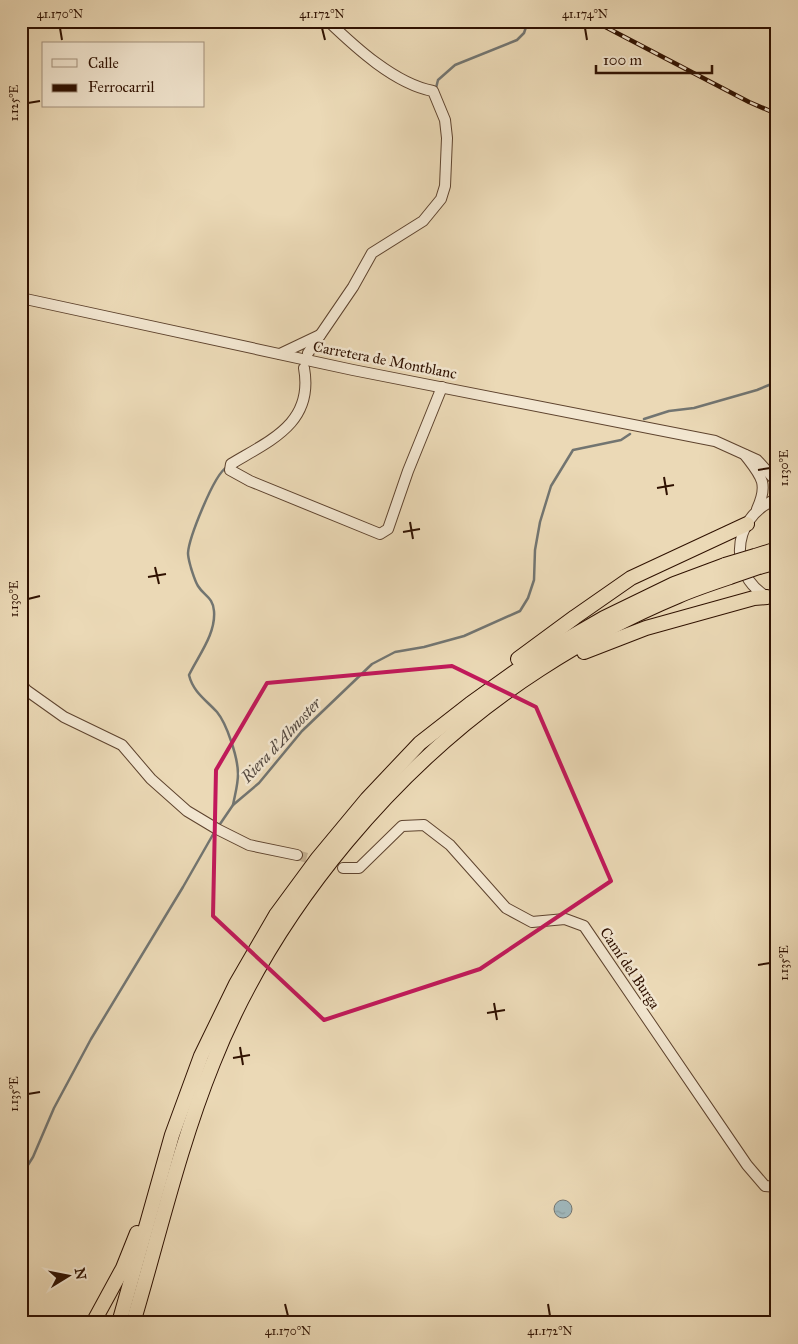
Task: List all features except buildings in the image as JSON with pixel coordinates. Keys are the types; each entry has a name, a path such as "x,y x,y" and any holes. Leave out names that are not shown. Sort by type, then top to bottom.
{"highway":[{"path":"119,1323 172,1135 207,1058 236,984 276,915 318,858 354,814 464,699 631,578 747,524"},
{"path":"420,743 470,704 533,660 604,618 674,584 757,562 777,549"},
{"path":"757,562 777,562"},
{"path":"93,1323 123,1268 137,1232 166,1134 207,1058 287,922 328,866 377,807 422,762 480,713 540,669 608,629 727,571"},
{"path":"422,762 544,674 589,650 646,628 754,598 772,599"},
{"path":"133,1323 207,1058"},
{"path":"142,1323 186,1158 207,1058"}],"street":[{"path":"308,353 353,287 372,253 423,221 441,199 445,186 448,149 445,120 433,91 422,89 402,80 352,44 328,21"},
{"name":"Carretera de Montblanc","path":"21,298 280,354 715,441 743,452 757,460 777,482"},
{"path":"280,354 321,334"},
{"path":"304,368 306,395 295,420 272,440 231,464 230,470 250,481 380,534 388,529 408,471 442,387"},
{"path":"743,452 761,478 764,489 756,512 742,535 740,559 744,571 754,586 772,599"},
{"path":"756,512 777,499"},
{"path":"21,684 26,690 64,717 122,745 151,779 187,811 248,845 297,855"},
{"name":"Camí del Burga","path":"343,868 360,868 402,826 424,825 450,845 506,908 532,922 565,919 584,926 747,1165 765,1186 777,1187"}],"highlighted area":[{"path":"452,666 536,707 611,881 480,969 324,1020 213,916 216,770 267,683"}],"water":[{"path":"563,1200 569,1203 572,1209 569,1215 563,1218 557,1215 554,1209 557,1203"}],"waterway":[{"path":"436,88 438,80 455,65 517,40 524,33 528,21"},
{"name":"Riera d'Almoster","path":"644,419 669,411 694,408 757,390 777,380"},
{"name":"Riera d'Almoster","path":"218,827 233,805 259,783 302,731 372,664 395,652 424,647 464,636 520,611 528,598 534,580 535,550 540,522 551,486 573,450 621,440 630,434"},
{"path":"227,467 209,493 189,545 189,559 196,582 210,600 214,611 214,620 206,644 189,675 197,691 221,717 231,741 238,774 233,805"},
{"name":"Riera d'Almoster","path":"21,1176 33,1157 54,1108 91,1039 215,831"}],"tunnel":[{"path":"297,855 343,868"}],"railway":[{"path":"594,21 749,102 777,114"}]}
